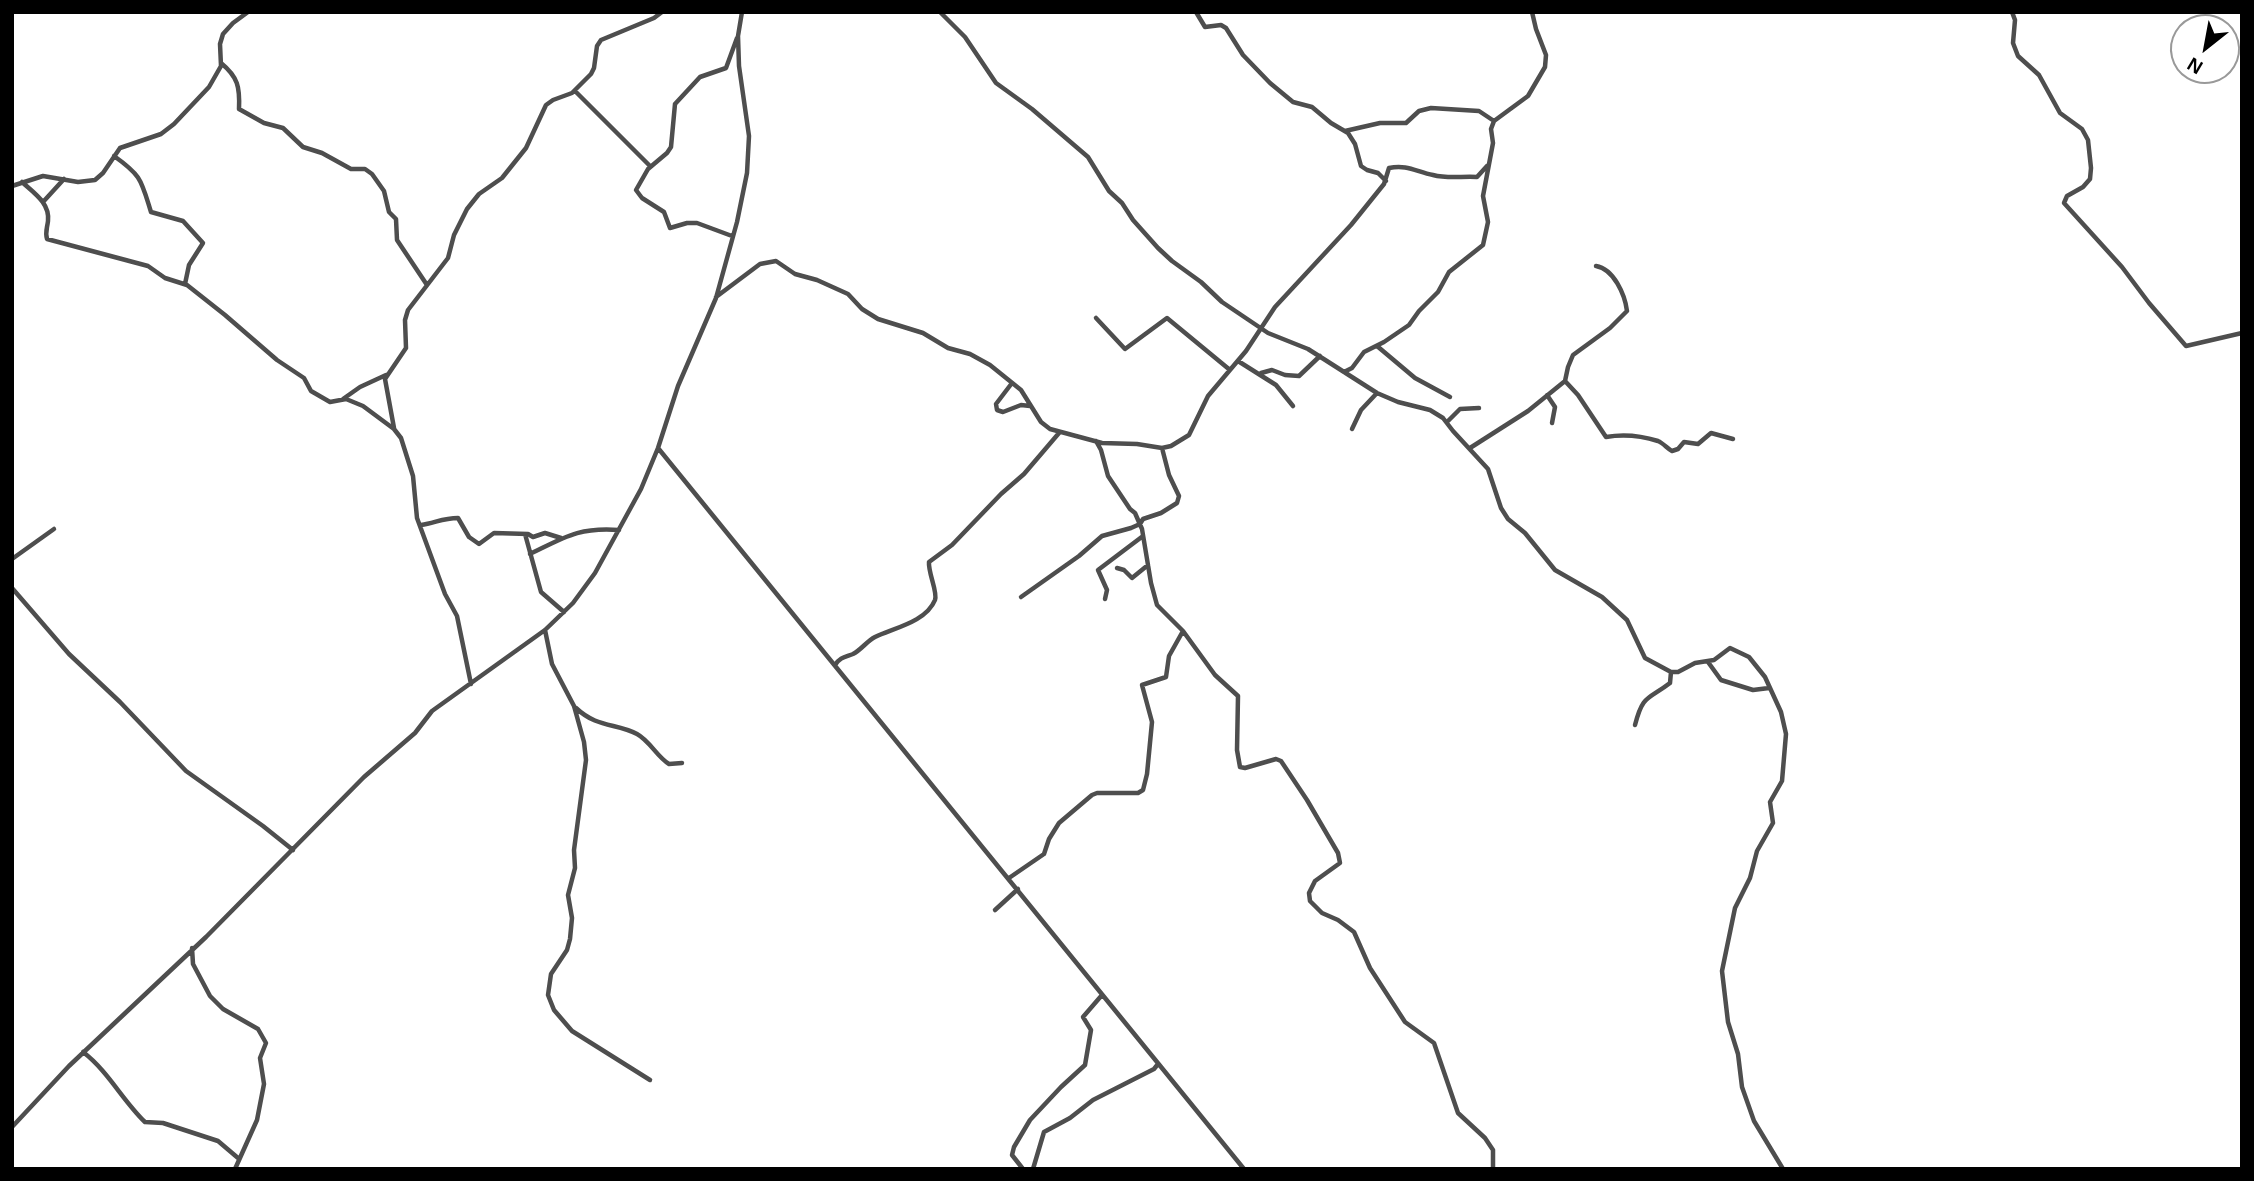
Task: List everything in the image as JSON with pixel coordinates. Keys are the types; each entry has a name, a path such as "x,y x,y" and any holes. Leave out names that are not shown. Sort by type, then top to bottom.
{"street":[{"path":"12,186 43,176 86,182 95,180 123,146 161,134 174,124 220,72 220,44 223,34 248,12"},
{"path":"22,182 43,202 48,217 47,239 148,266 165,278 185,284 277,360 304,378 311,391 330,402 343,399 363,385 386,375 405,348 405,320 408,310 448,258 454,235 475,199 502,178 526,148 546,105 575,91 593,71 596,48 601,40 654,18 662,12"},
{"path":"733,236 692,223 669,227 664,212 636,193 650,166 671,147 675,104 700,76 726,68 738,36 742,12"},
{"path":"940,12 965,37 996,83 1032,109 1088,158 1109,191 1158,248 1222,302 1260,328 1320,356 1377,393 1437,413 1447,422 1488,469 1507,519 1525,533 1555,570 1606,601 1630,625 1645,658 1671,672 1714,660 1730,648 1749,657 1781,712 1786,734 1783,771 1779,787 1770,802 1773,818 1771,830 1759,846 1750,878 1735,908 1722,971 1728,1022 1738,1054 1742,1087 1754,1121 1783,1169"},
{"path":"1196,12 1205,27 1221,25 1226,28 1249,62 1290,100 1312,107 1345,131 1355,144 1361,166 1378,173 1386,181"},
{"path":"1343,372 1352,368 1364,352 1411,323 1438,292 1449,272 1483,245 1488,222 1483,197 1493,143 1491,129 1494,121 1528,96 1545,67 1546,55 1535,29 1532,12"},
{"path":"2012,12 2015,20 2013,43 2018,56 2039,75 2060,113 2082,129 2088,140 2090,179 2083,187 2065,197 2064,203 2122,267 2148,303 2186,346 2242,333"},
{"path":"12,1127 83,1052 206,937 365,777 404,743 432,711 545,631 595,573 641,489 658,448 678,386 716,298 733,236 747,173 749,136 739,66 738,36"},
{"path":"221,63 233,73 239,83 239,108 242,111 264,123 283,128 303,147 322,153 351,169 365,169 377,180 384,191 389,212 397,221 397,240 427,285"},
{"path":"575,91 650,166"},
{"path":"1345,131 1380,124 1406,123 1419,111 1431,108 1479,111 1494,121"},
{"path":"114,156 136,173 146,193 151,212 183,221 203,243 189,265 185,284"},
{"path":"716,298 760,264 776,261 795,274 848,294 862,309 878,319 912,328 948,348 970,354 997,370 1013,382 1041,422 1059,432 1096,441 1162,448 1171,446 1189,435 1208,396 1238,360 1275,307 1351,225 1386,181 1388,171 1392,167 1415,168 1431,175 1457,178 1477,177 1487,166"},
{"path":"43,202 64,179"},
{"path":"1596,266 1604,267 1616,281 1627,311 1610,328 1574,354 1567,367 1566,381 1606,437 1642,436 1651,441 1659,441 1672,452 1684,442 1698,444 1713,433 1733,439"},
{"path":"1096,318 1125,349 1167,318 1230,370"},
{"path":"1377,346 1415,378 1450,397"},
{"path":"1261,373 1272,370 1299,376 1320,356"},
{"path":"1238,360 1276,385 1293,406"},
{"path":"386,375 387,398 394,429"},
{"path":"1470,448 1528,411 1566,381"},
{"path":"1013,382 996,404 997,410 1002,412 1021,405 1031,407"},
{"path":"1352,429 1359,414 1377,393"},
{"path":"1547,395 1555,407 1552,423"},
{"path":"343,399 363,406 394,429 401,438 412,472 416,512 444,594 457,616 471,684"},
{"path":"1447,422 1460,408 1479,408"},
{"path":"835,665 845,655 854,653 876,637 914,621 927,610 936,597 929,562 952,545 1024,474 1059,432"},
{"path":"1096,441 1108,476 1130,509 1136,513 1157,605 1184,631 1215,675 1238,696 1237,743 1240,767 1276,759 1281,761 1338,853 1339,863 1315,881 1309,894 1310,901 1322,913 1338,920 1354,932 1370,968 1405,1022 1434,1044 1458,1113 1485,1138 1493,1150 1493,1169"},
{"path":"658,448 1244,1169"},
{"path":"1021,597 1079,556 1102,536 1140,524 1143,519 1161,513 1179,500 1162,448"},
{"path":"421,525 446,517 458,518 469,537 479,544 494,533 525,534 533,537 545,533 561,538"},
{"path":"12,559 54,529"},
{"path":"530,554 584,530 619,530"},
{"path":"525,534 541,592 564,612"},
{"path":"1105,599 1107,591 1099,569 1134,545 1143,535"},
{"path":"1118,568 1132,578 1149,565"},
{"path":"12,588 69,654 121,702 186,771 263,825 293,850"},
{"path":"545,631 553,666 574,706 584,742 586,766 574,850 575,869 568,895 572,918 570,939 567,950 551,974 548,995 554,1010 572,1031 650,1080"},
{"path":"1009,878 1041,856 1052,831 1092,795 1138,793 1143,790 1152,722 1142,685 1166,677 1168,660 1184,631"},
{"path":"539,635 548,641"},
{"path":"1706,662 1721,680 1753,690 1769,688"},
{"path":"1635,725 1642,705 1653,693 1670,683 1671,672"},
{"path":"574,706 583,715 606,726 639,735 669,764 682,763"},
{"path":"995,910 1018,889"},
{"path":"192,948 193,964 211,996 223,1009 258,1029 266,1043 260,1058 264,1084 257,1120 234,1169"},
{"path":"1023,1169 1012,1155 1013,1147 1030,1120 1085,1065 1091,1030 1083,1015 1102,995"},
{"path":"83,1052 108,1076 117,1091 145,1122 165,1124 218,1141 239,1158"},
{"path":"1033,1169 1044,1132 1070,1118 1093,1100 1154,1069 1158,1064"}]}
